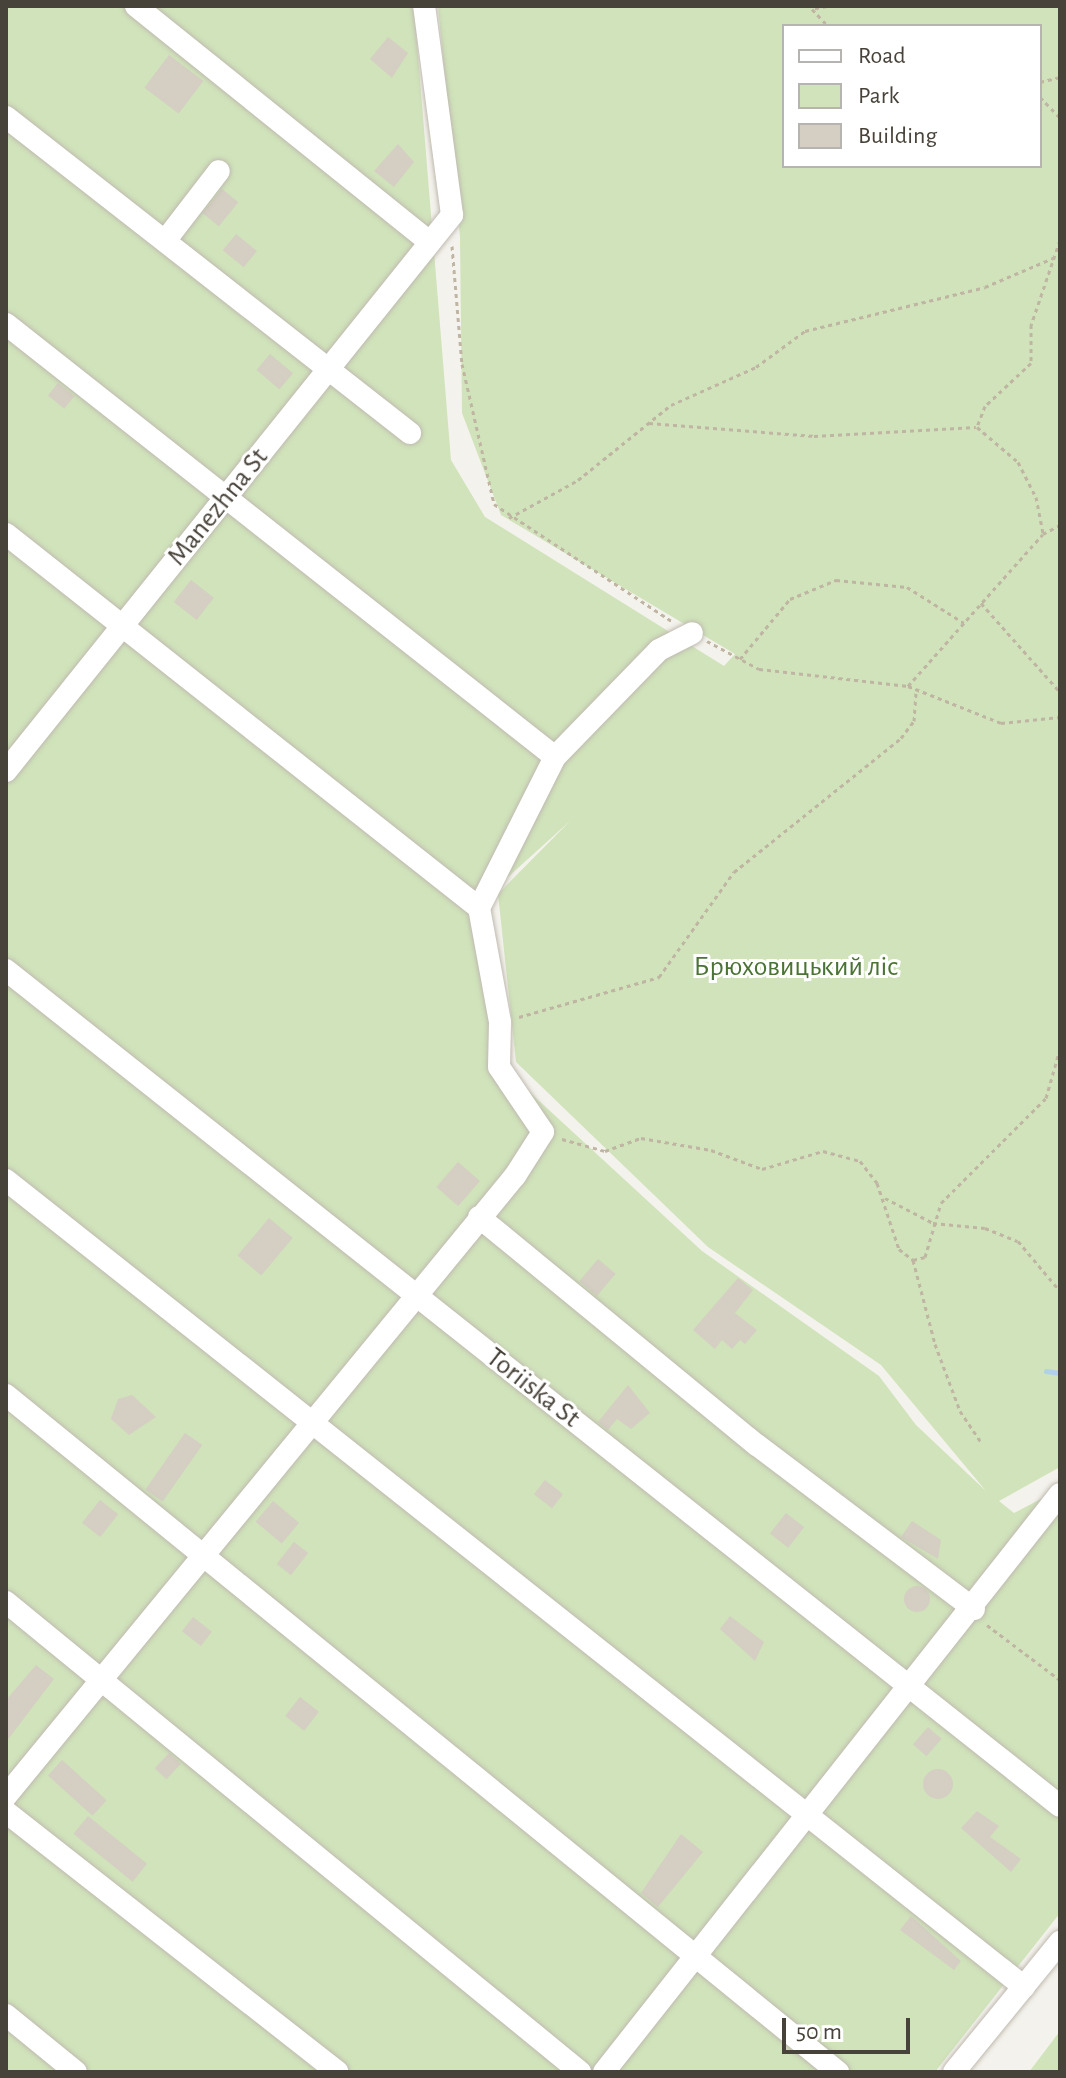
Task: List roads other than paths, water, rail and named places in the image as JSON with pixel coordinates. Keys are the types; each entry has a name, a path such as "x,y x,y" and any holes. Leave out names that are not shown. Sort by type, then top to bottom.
{"street":[{"path":"136,6 430,242"},
{"name":"Manezhna St","path":"6,771 13,748 123,626 452,215 424,6"},
{"path":"6,117 410,433"},
{"path":"165,241 219,171"},
{"path":"6,324 555,757"},
{"path":"6,534 479,908"},
{"path":"6,1796 416,1295 543,1132 499,1067 500,1022 479,908 555,757 659,650 692,633"},
{"name":"Toriiska St","path":"6,970 1060,1806"},
{"path":"6,1180 807,1820 1024,1987"},
{"path":"479,1217 757,1445 973,1611"},
{"path":"6,1395 204,1553 838,2072"},
{"path":"604,2072 912,1689 1060,1494"},
{"path":"6,1602 580,2072"},
{"path":"6,1812 337,2072"},
{"path":"954,2072 1060,1942"},
{"path":"6,2015 76,2072"}],"waterway":[{"path":"1046,1371 1060,1373"}],"park label":[{"name":"Брюховицький ліс","path":"796,967"}]}
